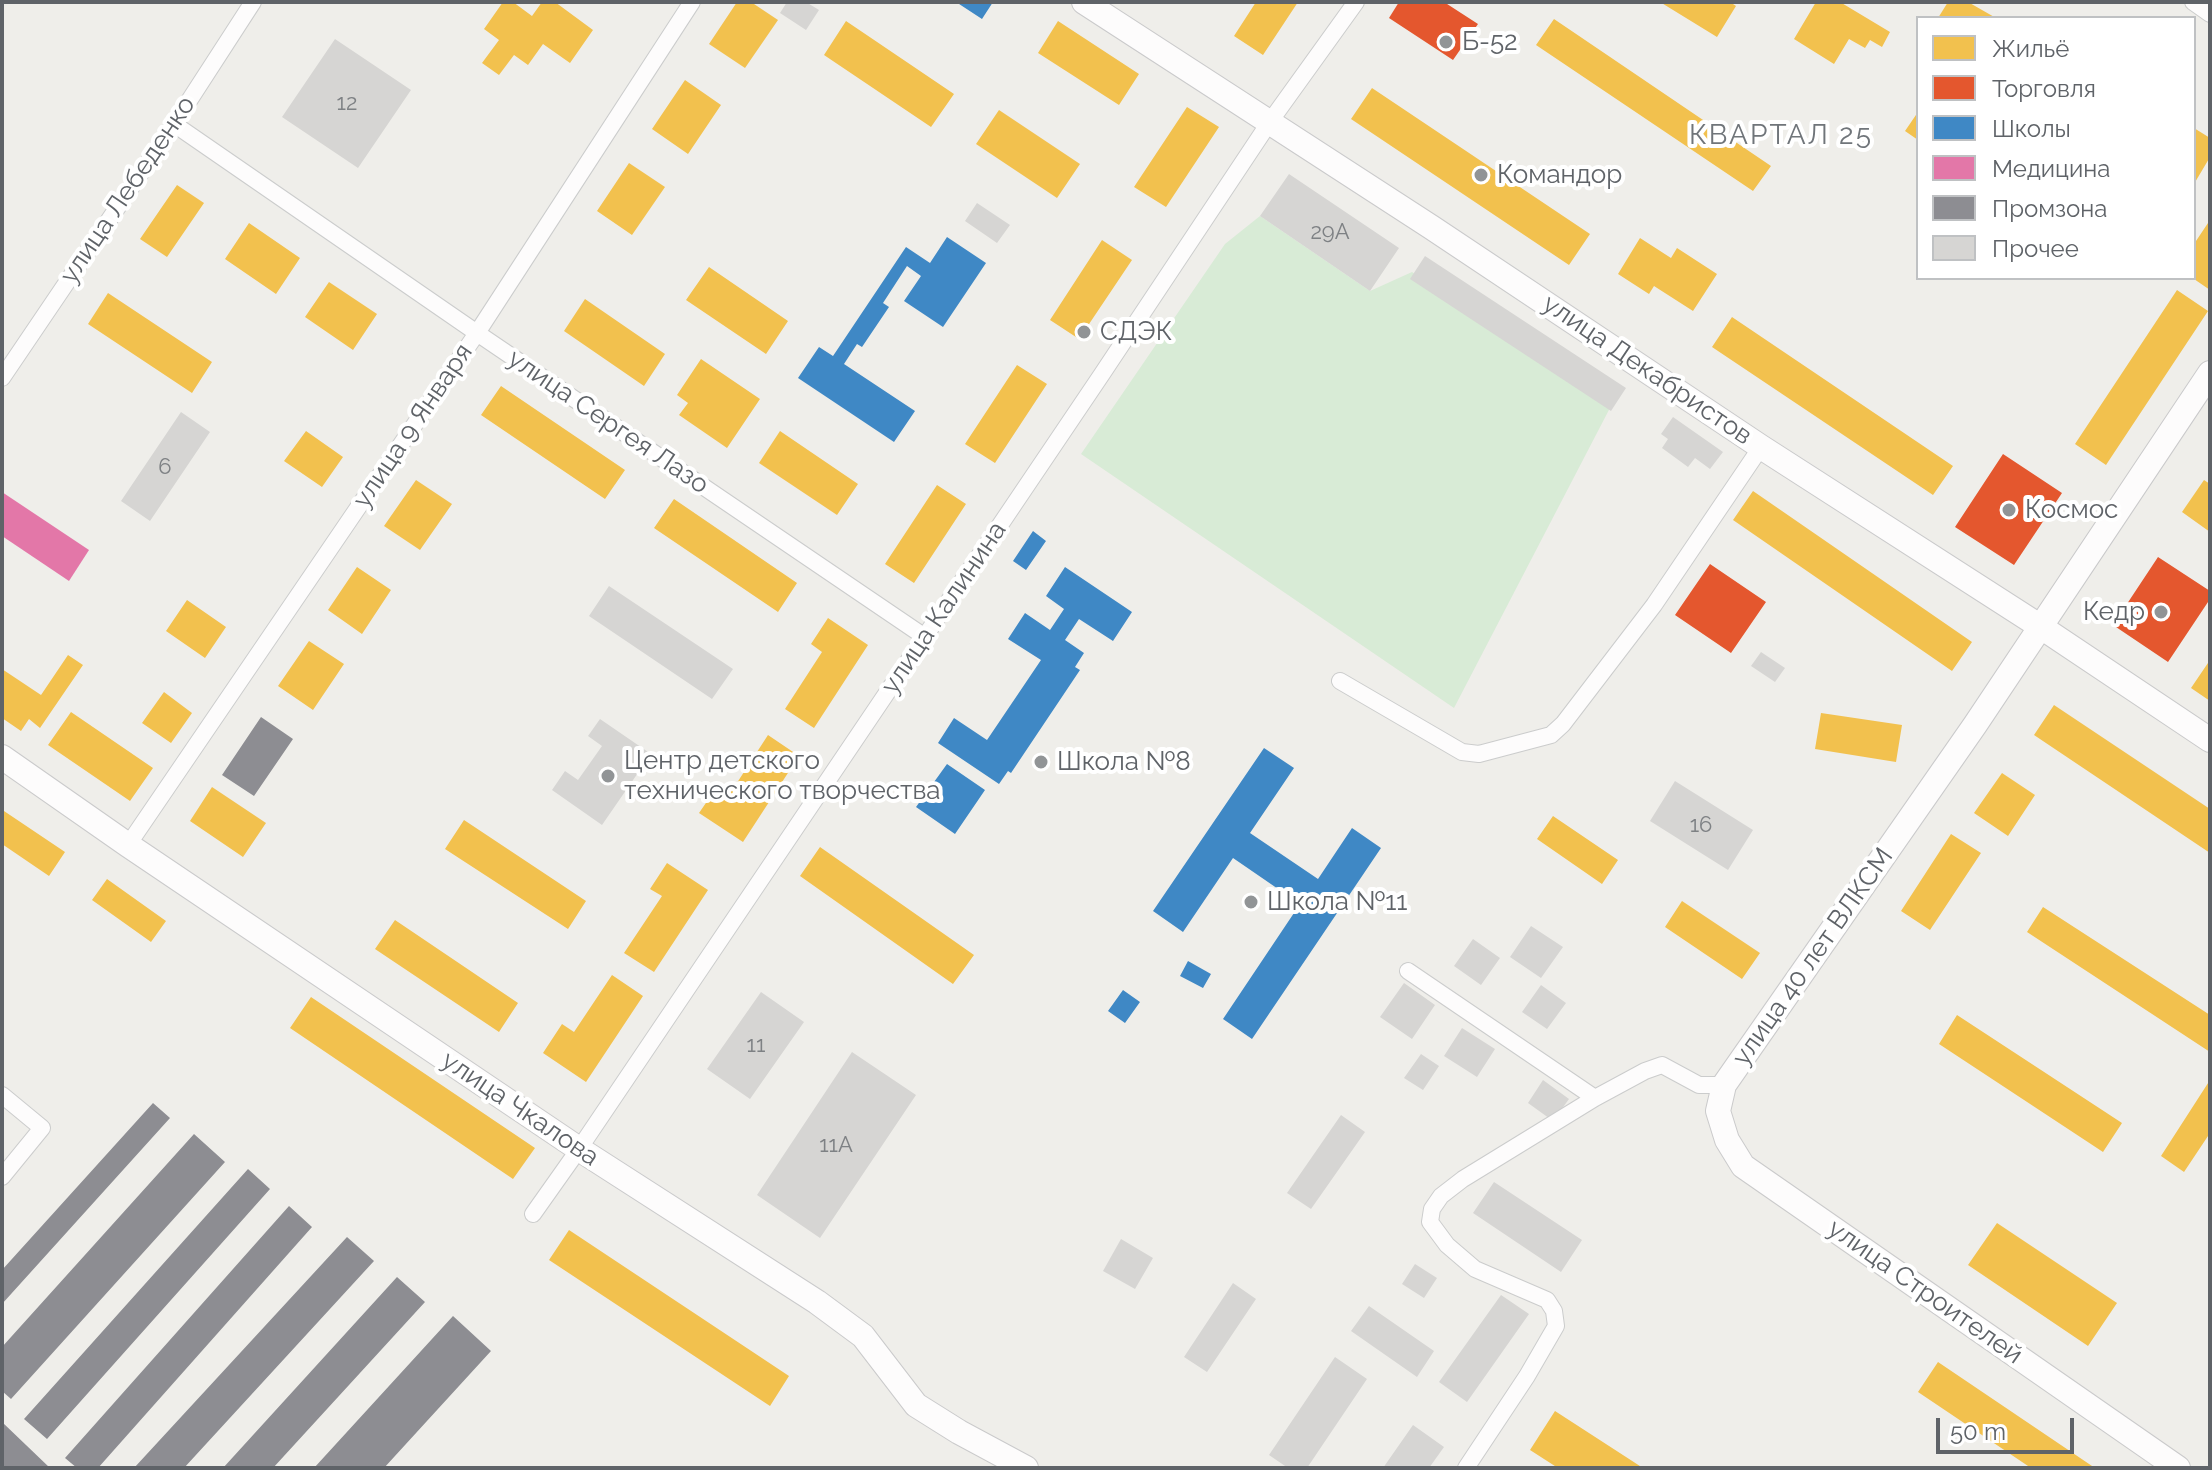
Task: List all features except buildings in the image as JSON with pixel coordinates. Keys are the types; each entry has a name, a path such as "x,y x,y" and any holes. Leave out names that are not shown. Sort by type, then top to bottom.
{"main road":[{"name":"улица Декабристов","path":"1084,2 1444,235 1761,447 2210,740"},
{"name":"улица 40 лет ВЛКСМ","path":"1724,1085 1975,725 2210,373"},
{"name":"улица Чкалова","path":"2,757 579,1149 817,1302 863,1336 916,1405 1026,1468"},
{"name":"улица Строителей","path":"1724,1085 1718,1111 1727,1140 1743,1166 2178,1468"}],"street":[{"name":"улица Лебеденко","path":"2,378 253,2"},
{"name":"улица 9 Января","path":"128,845 477,333 692,2"},
{"name":"улица Калинина","path":"533,1214 1269,123 1356,2"},
{"path":"2193,2 2210,14"},
{"name":"улица Сергея Лазо","path":"174,124 925,637"},
{"path":"1340,681 1462,752 1479,754 1551,735 1563,724 1654,605 1761,447"},
{"path":"1408,971 1595,1098"},
{"name":"улица 40 лет ВЛКСМ","path":"1466,1468 1556,1326 1554,1311 1547,1300 1475,1269 1447,1245 1430,1222 1432,1209 1441,1196 1463,1179 1645,1071 1662,1065 1699,1085 1724,1085"},
{"path":"2,1095 42,1128 2,1177"}],"green space":[{"path":"1260,216 1370,291 1412,272 1611,406 1454,708 1081,454 1225,244"}],"place":[{"name":"Б-52","path":"1446,42"},
{"name":"Командор","path":"1481,175"},
{"name":"СДЭК","path":"1084,332"},
{"name":"Космос","path":"2009,510"},
{"name":"Кедр","path":"2161,612"},
{"name":"Школа №8","path":"1041,762"},
{"name":"Центр детского технического творчества","path":"608,776"},
{"name":"Школа №11","path":"1251,902"}],"district":[{"name":"КВАРТАЛ 25","path":"1781,136"}]}
